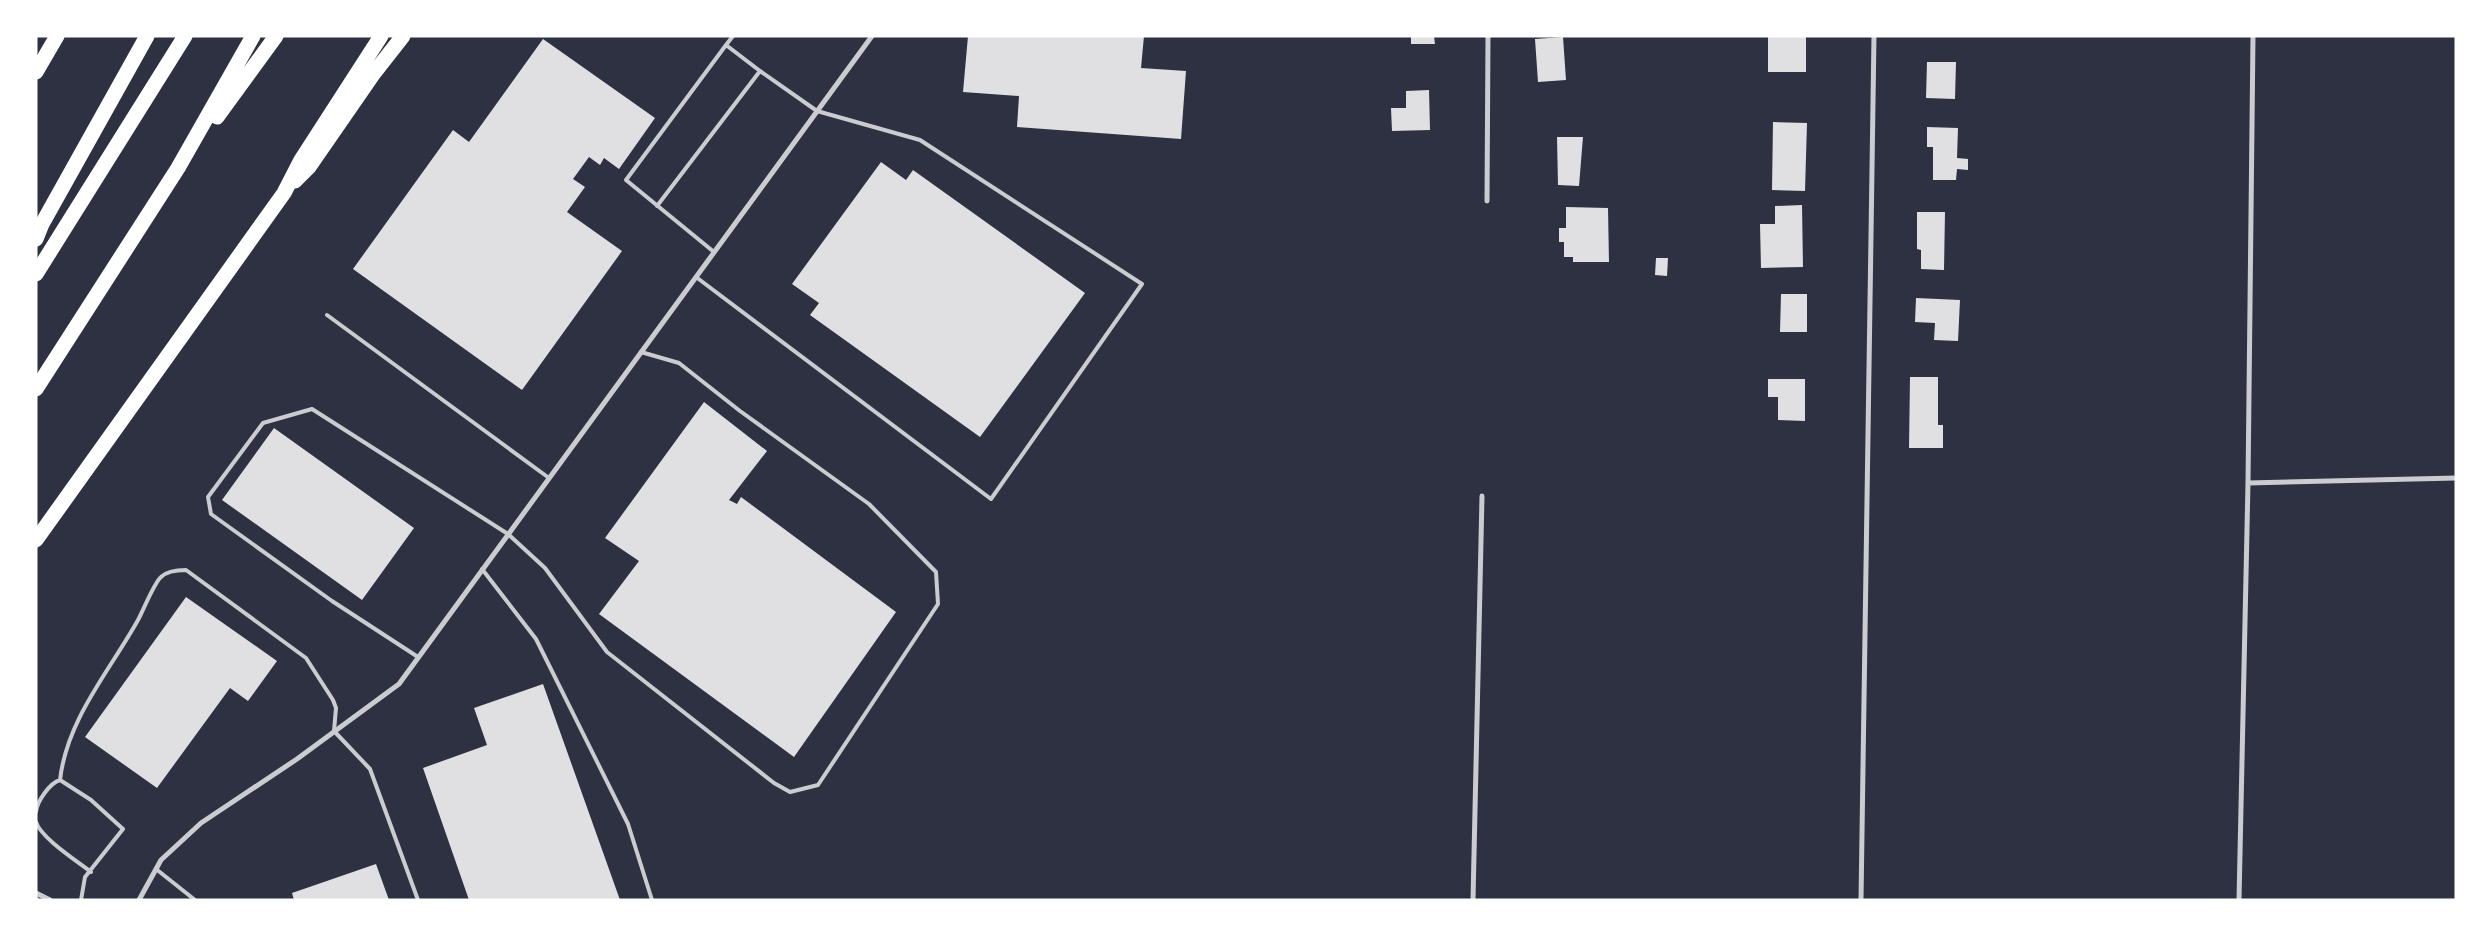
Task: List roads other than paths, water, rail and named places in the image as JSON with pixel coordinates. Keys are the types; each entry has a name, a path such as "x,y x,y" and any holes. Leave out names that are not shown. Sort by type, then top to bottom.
{"highway":[{"path":"36,72 57,36"},
{"path":"36,239 42,224 148,36"},
{"path":"36,274 185,36"},
{"path":"36,389 178,168 253,36"},
{"path":"178,168 276,36"},
{"path":"36,540 284,193 301,160 381,36"},
{"path":"284,193 309,167 374,72 403,36"}],"street":[{"path":"140,900 161,860 201,823 399,684 872,36"},
{"path":"1487,201 1488,36"},
{"path":"1861,900 1874,36"},
{"path":"2239,900 2248,483 2253,36"},
{"path":"2248,483 2456,478"},
{"path":"1473,900 1482,496"},
{"path":"36,893 50,900"}],"lane":[{"path":"714,252 626,180 733,36"},
{"path":"696,277 991,499 1142,284 920,140 817,111 726,45"},
{"path":"657,206 760,71"},
{"path":"327,315 549,478"},
{"path":"418,657 332,601 211,514 208,497 263,423 312,409 508,534 546,568 607,652 774,783 790,792 818,785 938,604 936,572 868,504 679,364 641,352"},
{"path":"482,569 536,639 628,824 652,900"},
{"path":"60,780 63,756 90,695 109,669 161,577 178,570 186,570 306,658 333,700 336,708 334,731 370,769 418,900"},
{"path":"36,812 37,806 54,782 60,780"},
{"path":"60,780 90,800 123,829 91,872 85,877 81,900"},
{"path":"36,822 38,827 58,846 91,872"},
{"path":"156,869 192,899"}]}
